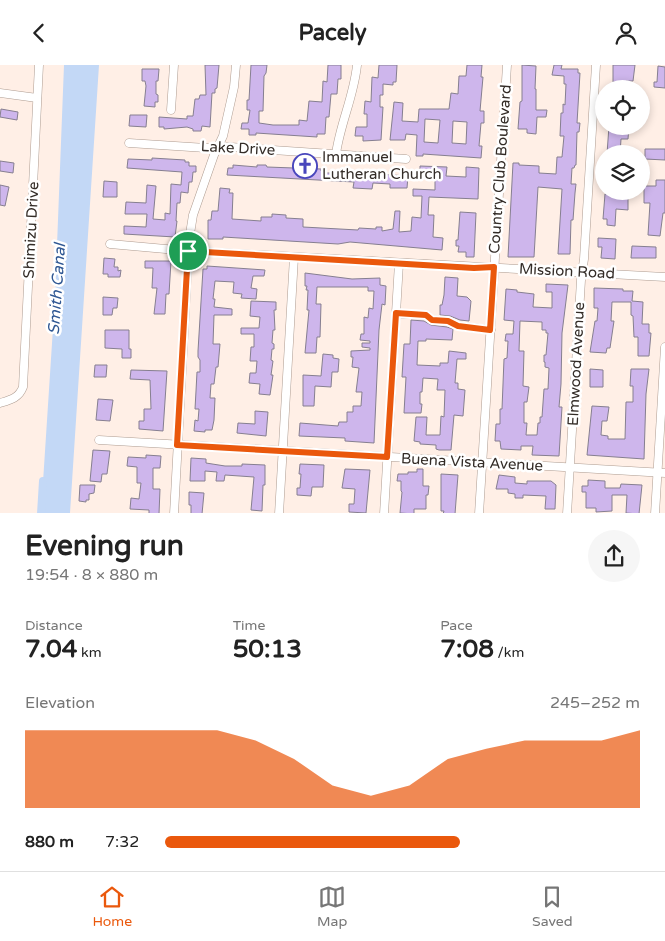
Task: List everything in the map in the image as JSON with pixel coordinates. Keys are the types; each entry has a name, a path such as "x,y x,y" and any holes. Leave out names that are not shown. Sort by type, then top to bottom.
{"street":[{"name":"Shimizu Drive","path":"0,403 19,395 23,387 39,65"},
{"path":"171,110 174,65"},
{"path":"174,513 188,251 194,215 223,136 236,65"},
{"path":"336,154 338,137 351,96 357,65"},
{"name":"Country Club Boulevard","path":"479,513 507,65"},
{"name":"Elmwood Avenue","path":"567,513 596,65"},
{"path":"0,93 37,98"},
{"name":"Lake Drive","path":"129,143 406,159"},
{"name":"Mission Road","path":"110,244 188,251 665,277"},
{"path":"279,513 294,257"},
{"path":"384,513 399,263"},
{"path":"396,313 426,315 432,320 448,321 458,326 490,330"},
{"path":"655,513 661,473 665,347"},
{"name":"Buena Vista Avenue","path":"99,440 661,473"}],"water":[{"path":"64,65 99,65 70,513 41,513 55,297"}],"building":[{"path":"205,65 219,65 217,88 215,93 212,93 210,127 202,126 201,131 193,131 193,129 187,127 164,129 164,127 159,127 159,117 187,119 187,116 193,116 195,99 199,99 200,95 206,95"},
{"path":"251,65 267,65 264,76 263,111 259,111 259,123 299,125 299,120 307,121 309,101 322,102 323,81 327,82 328,65 341,65 341,79 338,79 337,94 331,94 329,117 326,117 325,134 317,134 317,137 256,133 256,135 249,135 249,129 241,129 242,123 248,123 250,110 247,110 247,100 249,100"},
{"path":"379,65 397,65 396,82 393,82 393,85 383,84 383,95 380,95 380,107 383,107 381,140 363,141 363,136 355,136 356,127 367,127 367,114 364,114 365,101 371,102 372,77 378,78"},
{"path":"467,65 482,65 481,77 483,77 480,111 484,111 484,123 481,123 479,146 482,146 481,158 423,154 423,156 416,156 417,135 406,134 405,140 390,140 394,102 403,103 402,121 418,122 419,109 449,109 451,93 458,94 459,76 466,76","holes":["425,119 440,120 438,143 424,142","453,121 467,122 466,144 452,143"]},
{"path":"522,65 536,66 536,110 547,110 546,117 537,117 536,134 527,133 527,129 518,129 520,102 522,101"},
{"path":"554,65 562,65 561,69 578,69 578,73 580,73 577,123 580,123 579,132 577,132 576,165 572,168 571,184 576,184 573,220 571,220 570,254 558,254 562,189 538,187 534,257 508,257 513,163 539,166 539,173 556,174 557,157 562,157 564,136 560,136 561,113 563,113 563,104 565,105 566,84 564,84 564,76 552,75"},
{"path":"613,65 635,65 633,80 613,80"},
{"path":"658,66 665,67 665,88 654,87 654,82 657,82"},
{"path":"142,69 159,69 158,81 156,81 158,102 155,102 155,107 144,106 146,86 145,81 142,81"},
{"path":"1,109 18,112 17,120 0,117"},
{"path":"130,115 147,115 146,127 129,126"},
{"path":"608,135 628,135 628,139 621,139 621,145 608,145"},
{"path":"650,149 665,149 665,160 650,159"},
{"path":"152,158 185,160 185,162 189,162 189,166 196,166 192,182 189,182 188,193 181,192 180,203 177,203 175,237 124,234 124,226 146,227 147,214 125,214 126,202 146,203 147,185 156,186 153,219 165,220 165,213 170,214 171,184 181,185 182,172 127,168 128,159 152,160"},
{"path":"0,161 14,163 13,173 0,171"},
{"path":"233,165 321,169 321,171 326,171 326,173 339,173 340,170 353,171 353,173 376,172 376,174 408,176 407,188 390,188 390,184 373,183 372,189 353,188 354,182 227,175 228,168 233,168"},
{"path":"420,166 447,167 446,176 466,177 466,167 479,168 478,199 429,197 428,215 434,215 433,237 443,238 442,250 350,242 338,244 223,237 223,239 208,239 208,220 211,220 212,211 218,211 220,188 230,189 229,193 233,193 232,219 261,221 261,217 272,217 272,214 286,215 286,218 303,219 303,227 358,230 359,228 376,229 376,227 382,227 382,231 393,229 395,211 400,211 399,232 411,231 412,217 421,218 422,196 413,196 413,189 435,190 435,177 420,176"},
{"path":"656,180 665,180 665,213 663,213 660,236 648,235 650,203 644,203 644,200 650,200 650,186 656,186"},
{"path":"104,181 117,182 117,197 103,197"},
{"path":"0,185 9,187 5,206 0,205"},
{"path":"605,200 628,200 628,210 616,209 615,226 607,225 607,219 603,219"},
{"path":"460,212 476,213 474,257 466,257 466,252 458,252 459,246 456,246"},
{"path":"598,238 616,239 615,259 601,258 602,247 598,247"},
{"path":"632,246 656,247 656,258 631,258"},
{"path":"104,258 115,259 114,267 118,267 118,271 121,270 120,277 108,277 108,274 103,274"},
{"path":"145,261 171,261 169,294 166,294 165,314 154,314 157,288 152,288 153,268 145,268"},
{"path":"207,266 265,270 264,276 253,276 251,288 257,289 256,299 241,298 242,294 233,293 234,282 215,281 214,307 232,309 232,315 214,315 213,344 220,344 218,367 216,367 214,384 211,384 210,398 215,398 214,420 212,430 205,430 205,432 194,431 195,420 198,421 199,409 195,409 197,372 200,372 198,351 203,269 207,269"},
{"path":"305,273 352,279 380,278 380,285 386,286 385,305 382,304 379,330 374,443 345,441 345,438 299,436 300,423 338,426 339,422 347,422 347,412 353,412 353,406 361,406 362,392 356,392 359,368 352,367 353,357 351,357 351,351 370,350 370,348 362,347 362,343 370,343 370,341 360,340 361,334 364,334 364,317 368,318 369,308 373,309 374,291 368,291 368,287 317,287 316,304 321,304 320,337 317,337 316,353 305,353 309,310 307,310 308,290 306,290 307,286 305,286"},
{"path":"445,277 458,278 457,296 467,297 471,301 469,321 440,315"},
{"path":"546,284 568,285 562,333 559,407 562,407 559,456 532,455 533,446 521,446 521,450 501,449 500,441 495,441 496,424 500,424 500,409 502,409 504,359 507,358 508,341 505,341 506,334 513,334 514,321 504,320 506,289 534,294 533,307 552,308 552,292 546,292","holes":["520,321 542,322 542,330 546,330 546,333 548,333 546,355 544,355 545,367 549,368 548,389 544,389 542,417 540,417 540,423 538,423 537,435 526,435 527,423 524,423 524,402 527,402 529,387 523,386 524,351 519,351"]},
{"path":"594,288 633,291 632,301 643,302 642,324 649,324 649,333 651,333 649,356 638,356 638,337 634,337 631,302 612,302 611,321 614,321 610,348 607,348 606,353 590,352 598,308 594,308"},
{"path":"103,297 118,298 117,308 113,308 112,315 103,315"},
{"path":"251,301 276,302 276,310 274,310 275,330 273,330 272,343 274,344 274,349 272,349 271,360 273,361 271,375 273,375 270,395 259,394 260,384 249,383 250,373 256,373 257,361 250,361 251,347 254,347 254,334 241,334 241,328 259,328 260,317 250,316"},
{"path":"411,320 424,321 431,325 453,329 452,340 426,339 426,341 418,341 417,365 440,366 440,363 448,363 449,351 466,353 466,359 457,359 455,383 458,383 458,389 465,390 463,416 454,415 451,450 439,450 436,449 436,445 420,444 420,442 414,441 416,417 427,417 426,435 440,435 441,416 444,417 445,390 437,390 438,379 423,378 422,392 420,392 421,413 404,413 406,377 402,377 404,344 410,344"},
{"path":"105,330 129,330 131,358 122,358 122,349 105,348"},
{"path":"323,354 333,355 333,358 339,359 338,372 332,372 331,387 315,386 314,406 303,406 303,375 321,376"},
{"path":"95,365 107,365 106,377 94,377"},
{"path":"590,369 603,370 603,387 590,387"},
{"path":"631,369 649,369 646,394 644,459 587,455 592,406 609,407 607,421 602,421 601,435 608,436 608,439 625,439 626,402 633,402 633,386 630,386"},
{"path":"131,370 167,371 163,431 139,429 139,421 144,421 144,409 151,409 150,380 130,379"},
{"path":"98,399 113,400 110,421 96,420"},
{"path":"255,411 268,412 266,436 237,433 238,423 255,424"},
{"path":"93,450 110,451 107,474 102,474 101,482 90,481"},
{"path":"146,455 161,456 160,468 153,468 153,489 160,489 159,513 149,513 149,510 130,509 131,498 139,499 141,483 137,483 137,467 127,466 128,457 146,458"},
{"path":"191,458 206,459 206,463 225,466 242,466 242,464 265,465 262,511 251,510 254,477 225,475 224,481 216,481 217,472 205,471 205,481 190,481"},
{"path":"300,464 324,465 323,487 312,487 311,496 297,495 297,488 300,488"},
{"path":"345,469 370,470 366,513 349,512 349,504 354,504 355,489 342,488"},
{"path":"417,469 423,469 423,486 429,486 428,495 426,495 426,509 414,509 414,513 400,513 402,492 401,481 397,481 398,474 417,472"},
{"path":"441,474 458,475 455,513 443,513 444,511 441,511"},
{"path":"499,475 515,477 515,483 527,484 527,481 551,481 556,485 555,509 545,509 546,496 523,495 523,498 515,498 515,494 508,493 508,489 496,489"},
{"path":"588,480 605,481 605,488 620,488 621,484 642,485 639,513 626,513 627,495 612,495 612,511 596,512 596,508 586,508 586,492 582,492 582,486 588,486"},
{"path":"80,485 95,485 94,493 89,494 89,500 86,500 86,502 79,501"},
{"path":"189,492 204,493 202,513 191,513 191,505 189,505"}],"waterway":[{"name":"Smith Canal","path":"41,513 43,481"}],"place":[{"name":"Immanuel Lutheran Church","path":"305,166"}],"route":[{"path":"188,251 474,268 494,267 490,330 458,326 448,321 432,320 426,315 396,313 387,457 177,445 188,251"}]}
